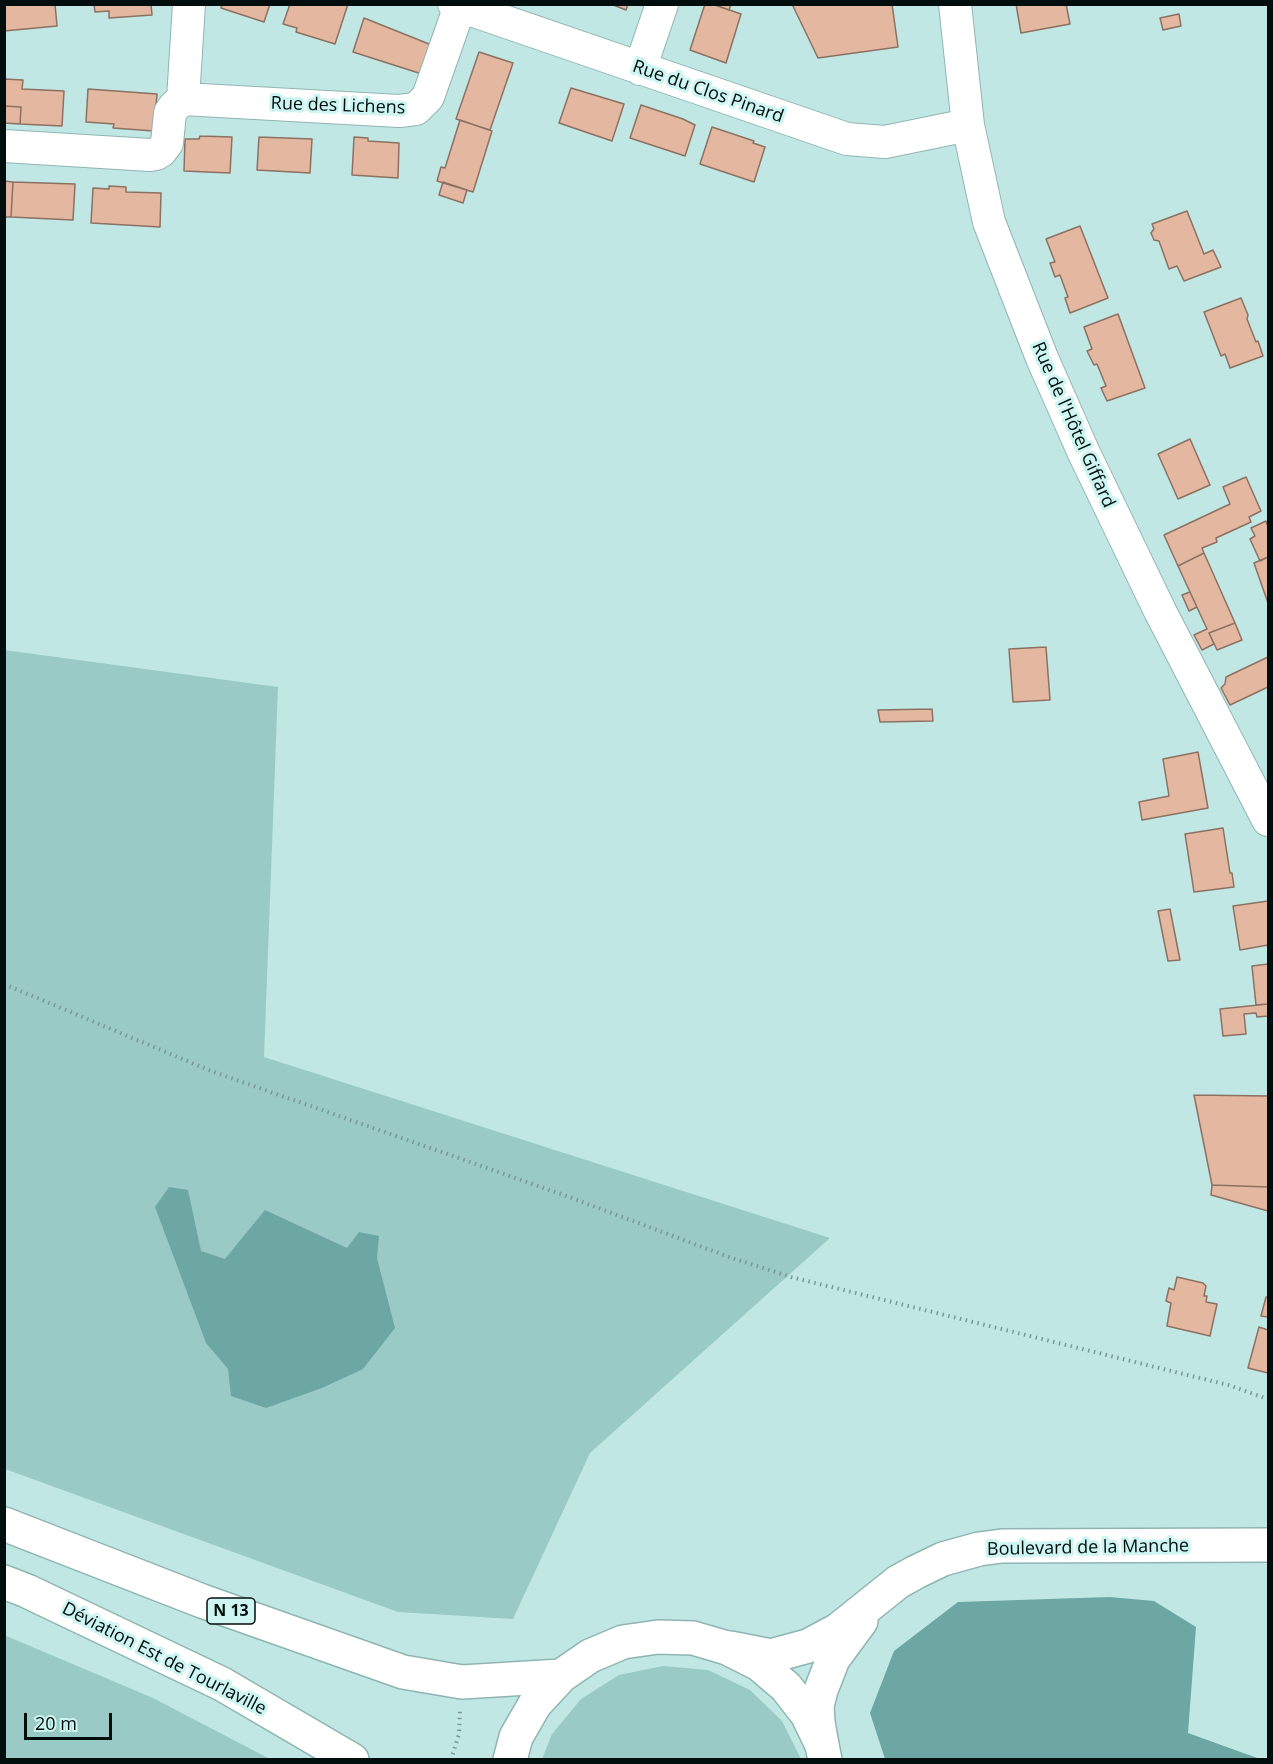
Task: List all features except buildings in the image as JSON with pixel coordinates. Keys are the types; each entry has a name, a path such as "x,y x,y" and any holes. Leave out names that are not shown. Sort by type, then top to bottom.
{"main road":[{"name":"N 13","path":"4,1524 202,1601 403,1672 462,1682 561,1676"},
{"name":"Boulevard de la Manche","path":"727,1648 771,1656 808,1646 838,1630 883,1594 916,1572 943,1559 979,1549 1002,1546 1269,1545"},
{"name":"Déviation Est de Tourlaville","path":"4,1582 222,1684 352,1760"},
{"name":"Boulevard de la Manche","path":"823,1752 818,1706 826,1676 833,1659 845,1641 883,1594"},
{"path":"510,1760 516,1737 535,1704 561,1676 590,1656 623,1642 658,1637 693,1638 727,1648 759,1664 786,1687 807,1714 823,1752"}],"street":[{"path":"4,146 150,155 161,151 167,143 170,113 183,99 189,4"},
{"path":"640,69 662,4"},
{"name":"Rue de l'Hôtel Giffard","path":"956,4 968,125 989,222 1042,358 1083,451 1160,611 1269,820"},
{"name":"Rue des Lichens","path":"183,99 399,111 416,109 428,97 457,5"},
{"name":"Rue du Clos Pinard","path":"457,5 847,139 885,142 968,125"}],"path":[{"path":"4,984 211,1071 780,1274 1150,1365 1228,1385 1269,1399"},
{"path":"451,1760 459,1734 460,1701"}],"shaded area":[{"path":"4,650 278,687 264,1057 830,1238 590,1453 513,1619 398,1612 5,1469"},
{"path":"169,1187 188,1190 201,1251 225,1259 265,1210 347,1248 359,1232 379,1236 377,1258 395,1328 363,1369 322,1388 266,1408 231,1396 228,1369 206,1343 155,1207"},
{"path":"1110,1597 1154,1601 1196,1627 1188,1733 1260,1759 885,1759 870,1713 894,1651 958,1602"},
{"path":"4,1635 153,1698 270,1759 5,1759"},
{"path":"663,1666 708,1670 750,1690 782,1721 801,1759 542,1759 552,1734 581,1699 619,1675"}]}
